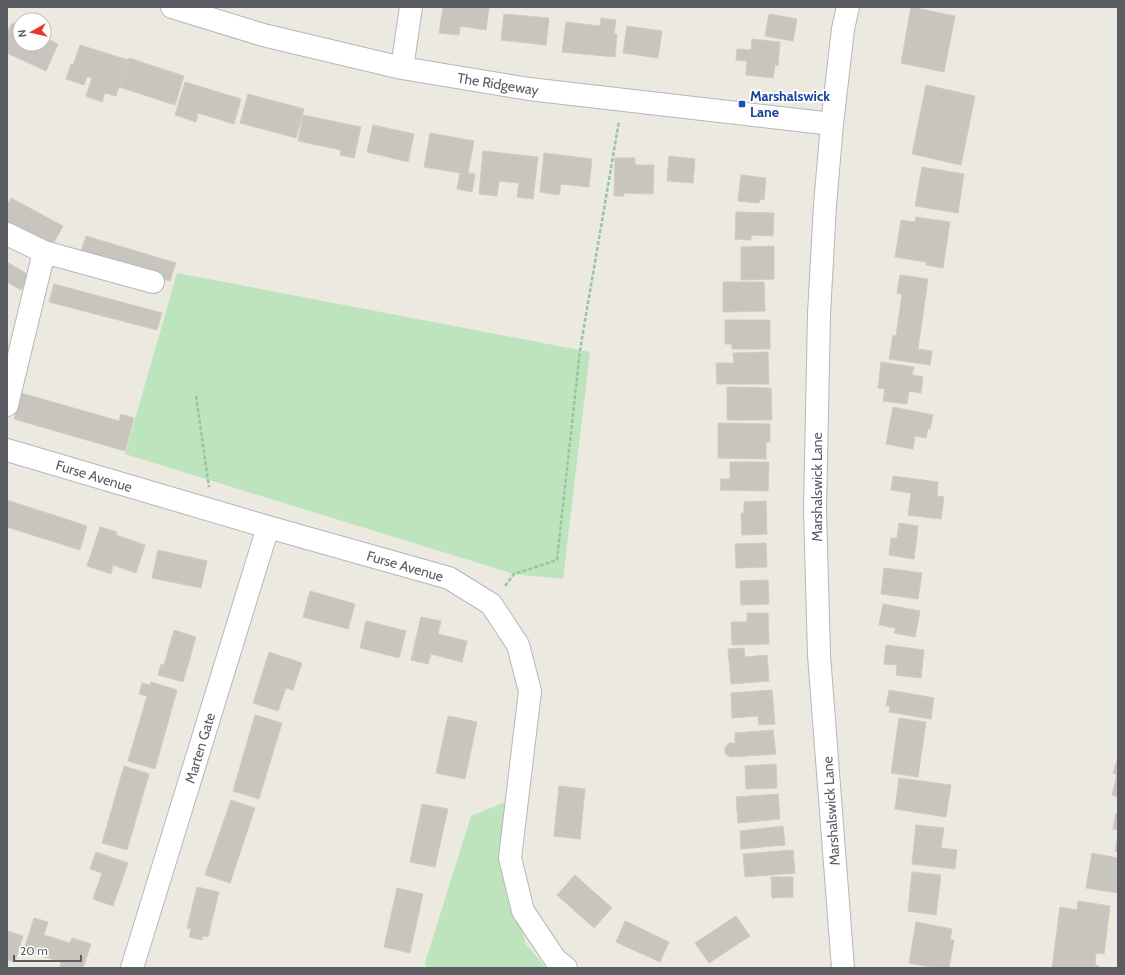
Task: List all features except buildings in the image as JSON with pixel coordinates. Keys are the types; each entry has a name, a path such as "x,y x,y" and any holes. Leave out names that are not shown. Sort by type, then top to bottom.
{"street":[{"name":"The Ridgeway","path":"172,7 263,35 402,68 529,89 832,124"},
{"path":"402,68 411,7"},
{"name":"Marshalswick Lane","path":"842,968 819,655 815,510 819,314 825,205 832,124 843,29 848,7"},
{"path":"7,234 44,252 152,282"},
{"path":"7,405 44,252"},
{"name":"Furse Avenue","path":"7,450 207,510 449,578 491,604 518,645 530,691 510,858 523,911 555,959 566,968"},
{"name":"Marten Gate","path":"132,968 268,527"}],"path":[{"path":"491,604 514,574 557,560 580,350 622,100"},
{"path":"196,396 209,488 207,510"}],"green space":[{"path":"177,273 590,352 563,579 514,574 125,454"},
{"path":"508,801 503,866 526,944 546,968 426,968 425,963 471,816"}],"place":[{"name":"Marshalswick Lane","path":"742,104"}]}
